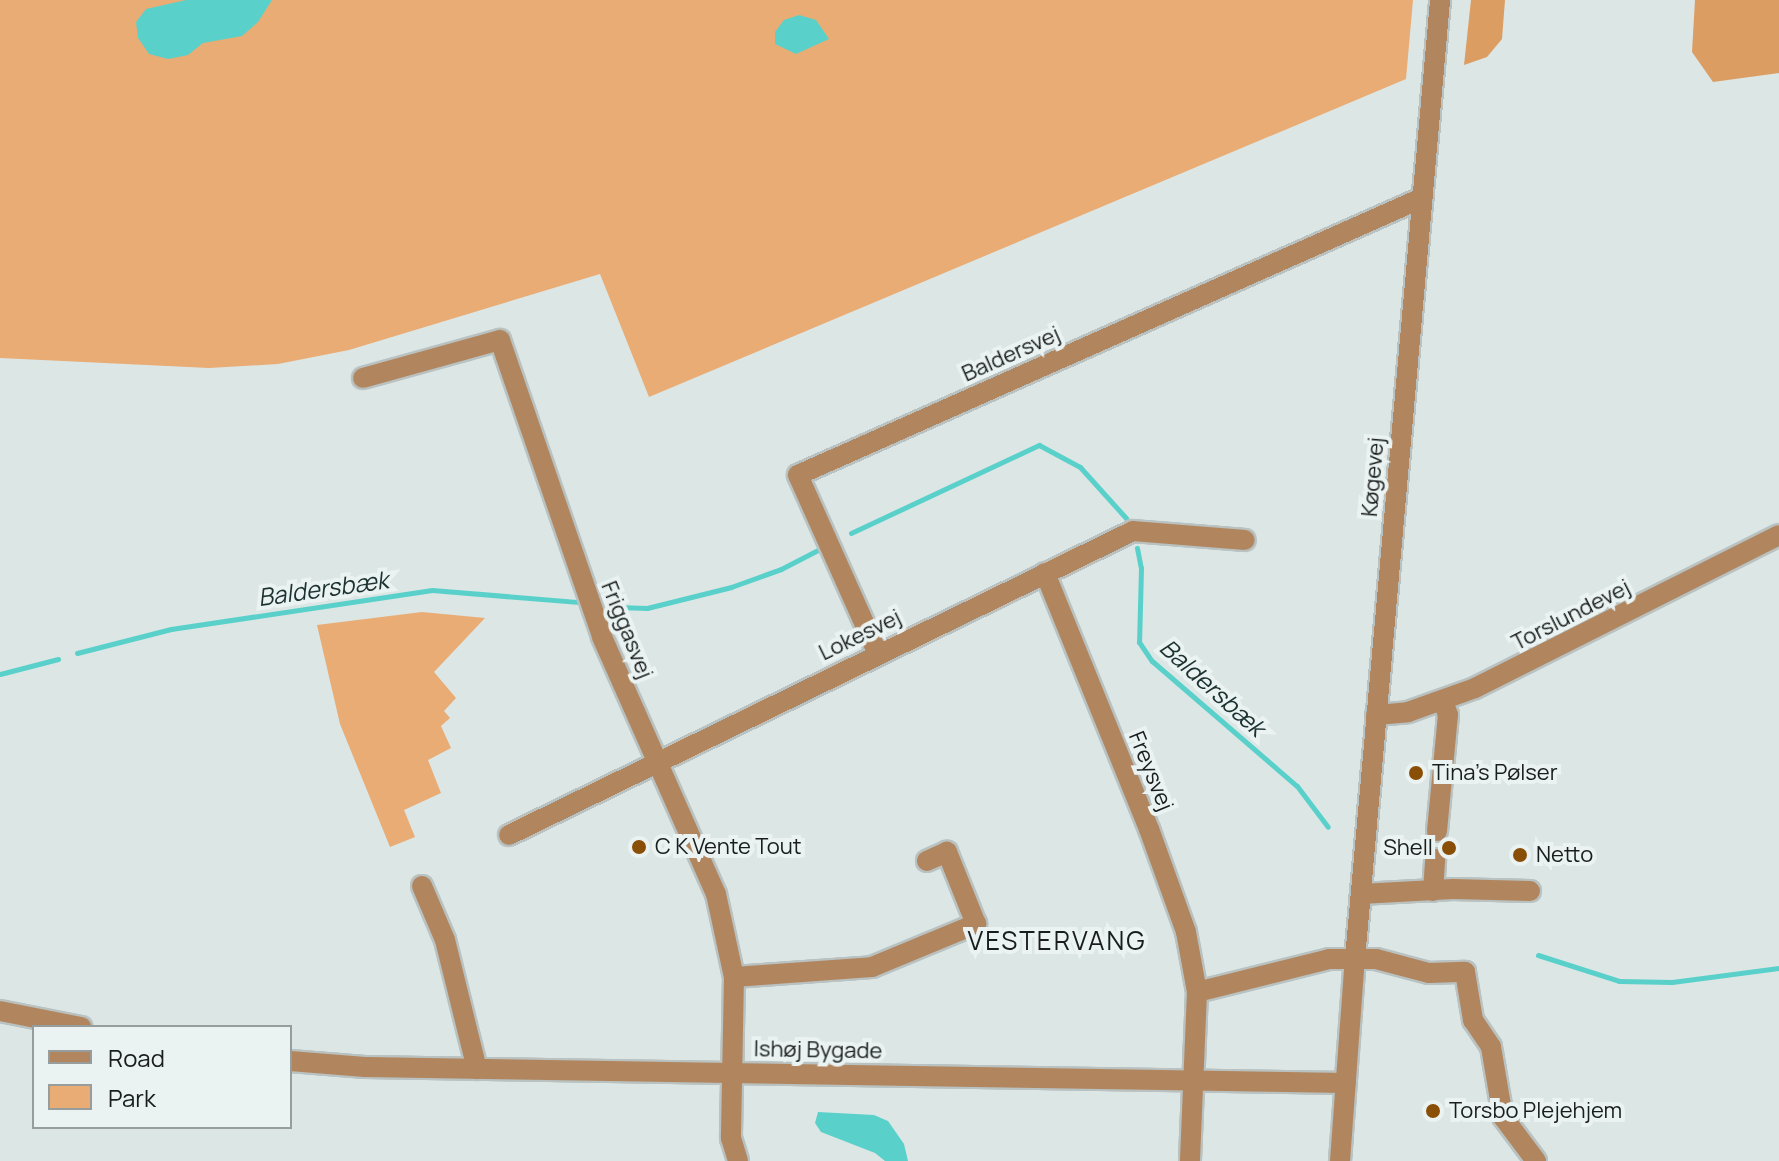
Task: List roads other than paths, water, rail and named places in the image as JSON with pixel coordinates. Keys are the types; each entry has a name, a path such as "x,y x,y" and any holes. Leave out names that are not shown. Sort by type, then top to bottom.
{"street":[{"name":"Køgevej","path":"1340,1161 1376,715 1440,0"},
{"name":"Baldersvej","path":"878,654 798,475 1422,198"},
{"name":"Friggasvej","path":"363,378 500,340 602,637 716,894 734,977 731,1138 738,1161"},
{"name":"Lokesvej","path":"509,835 1133,531 1245,540"},
{"name":"Torslundevej","path":"1376,715 1408,712 1443,701 1537,659 1779,535"},
{"name":"Freysvej","path":"1045,573 1176,898 1197,992 1190,1161"},
{"path":"1437,831 1448,715 1443,701"},
{"path":"734,977 872,967 976,924 947,852 927,861"},
{"path":"1433,891 1435,859"},
{"path":"422,886 445,940 477,1069"},
{"path":"1361,894 1530,891"},
{"path":"1197,992 1312,961 1376,959 1429,973 1465,972 1473,1020 1491,1047 1503,1117 1536,1161"},
{"path":"0,1011 71,1025"},
{"name":"Ishøj Bygade","path":"292,1061 477,1069 1346,1083"}],"water":[{"path":"186,0 272,0 258,22 242,36 203,43 188,55 168,59 149,54 138,38 136,22 146,9"},
{"path":"799,15 816,20 829,39 796,54 775,44 775,32 784,20"},
{"path":"818,1112 874,1115 888,1121 904,1144 908,1161 885,1161 875,1153 821,1132 815,1123"}],"waterway":[{"name":"Baldersbæk","path":"851,533 1039,445 1080,467 1126,518"},
{"name":"Baldersbæk","path":"1137,548 1141,568 1139,642 1152,661 1297,786 1328,827"},
{"name":"Baldersbæk","path":"617,607 647,608 731,587 781,569 818,550"},
{"name":"Baldersbæk","path":"77,653 171,629 432,590 577,602"},
{"name":"Baldersbæk","path":"0,674 58,659"},
{"name":"Baldersbæk","path":"1538,955 1619,981 1672,982 1779,968"}],"place":[{"name":"Tina's Pølser","path":"1416,773"},
{"name":"C K Vente Tout","path":"639,847"},
{"name":"Shell","path":"1449,848"},
{"name":"Netto","path":"1520,855"},
{"name":"Torsbo Plejehjem","path":"1433,1111"}],"district":[{"name":"VESTERVANG","path":"1057,941"}]}
